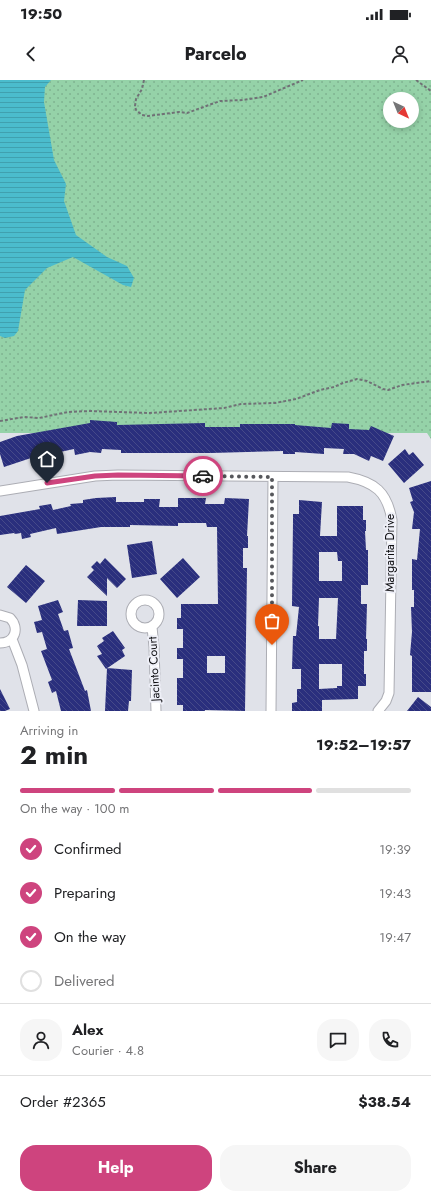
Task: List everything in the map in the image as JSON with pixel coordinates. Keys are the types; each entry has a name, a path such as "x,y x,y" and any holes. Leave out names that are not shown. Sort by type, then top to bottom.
{"street":[{"name":"Margarita Drive","path":"0,491 95,476 118,475 348,477 369,482 384,496 390,508 392,520 388,693 386,701 378,711"},
{"path":"271,711 272,477"},
{"path":"0,615 6,616 14,621 16,631 12,639 4,643 0,643"},
{"name":"Jacinto Court","path":"152,627 156,711"},
{"path":"12,639 22,665 34,711"}],"path":[{"path":"144,80 142,89 136,99 135,106 136,110 142,115 148,116 179,112 187,113 220,101 263,97 303,80"},
{"path":"416,80 431,91"},
{"path":"0,421 24,417 39,418 68,412 90,411 150,413 224,408 241,404 275,403 296,399 320,390 334,387 343,382 357,379 388,390 402,385 431,381"}],"green space":[{"path":"0,80 431,80 431,439 427,433 0,433"}],"water":[{"path":"0,80 51,80 45,87 44,102 54,160 66,184 64,201 76,235 107,257 127,266 134,278 131,287 123,285 73,257 47,268 25,290 18,331 14,336 5,338 0,336"}],"building":[{"path":"90,420 117,422 117,425 205,423 205,427 240,427 240,424 295,424 331,428 332,423 349,424 349,429 369,430 371,426 394,436 383,461 371,456 369,461 354,454 343,454 344,449 324,448 324,454 295,452 295,454 283,454 283,451 121,453 121,450 102,449 101,453 90,452 75,455 74,449 60,452 60,450 41,453 43,460 32,462 31,458 4,467 0,454 0,442 17,436 90,423"},
{"path":"405,449 409,455 413,452 424,465 404,483 388,464"},
{"path":"431,481 431,692 412,692 412,656 410,655 412,632 411,607 414,607 414,590 412,590 412,559 417,560 420,529 412,529 414,512 410,502 413,501 409,488"},
{"path":"116,497 116,502 144,502 144,499 160,499 159,507 178,507 178,498 206,498 205,504 224,504 225,498 249,499 247,536 248,548 243,548 243,568 247,568 245,711 183,711 183,705 177,705 177,678 183,678 183,659 177,659 177,648 183,648 183,629 177,629 177,618 181,618 181,604 218,604 217,527 207,527 206,523 178,523 178,526 130,525 130,527 101,527 57,534 56,528 30,534 31,537 22,539 21,533 0,535 0,516 40,509 39,506 51,504 53,510 71,506 70,504 83,503 83,500","holes":["207,656 225,656 225,673 207,673"]},
{"path":"299,500 322,502 320,536 337,536 337,506 363,506 363,520 366,520 365,531 366,550 368,550 368,585 361,585 361,604 367,604 367,651 364,651 364,674 366,674 366,686 358,686 358,699 322,700 322,711 292,711 292,703 297,702 297,689 301,689 301,669 292,669 293,636 296,636 299,607 292,606 293,514 299,514","holes":["319,552 337,552 338,561 342,561 342,581 319,581","319,598 338,598 336,639 319,639","319,664 342,664 342,686 337,686 337,688 319,689"]},
{"path":"152,541 157,574 132,578 127,545"},
{"path":"105,558 126,579 117,588 107,578 107,596 87,577 94,570 91,567 97,561 100,564"},
{"path":"183,558 200,577 177,598 160,579"},
{"path":"26,565 45,581 26,603 7,587"},
{"path":"58,600 63,612 58,614 64,631 68,630 73,648 69,649 85,691 87,690 91,711 61,711 56,691 52,693 48,682 52,680 41,651 47,649 42,632 37,633 34,622 42,620 38,606"},
{"path":"78,600 107,601 107,626 77,626"},
{"path":"113,631 125,648 122,650 125,656 106,669 97,656 102,654 97,646 104,641 102,638"},
{"path":"107,668 132,670 131,701 129,701 128,711 105,711"},
{"path":"0,689 10,709 5,711 0,711"},
{"path":"418,697 431,707 431,711 407,711"}],"way so far":[{"path":"203,476 272,477 272,645"}],"route":[{"path":"47,483 95,476 203,476"}]}
